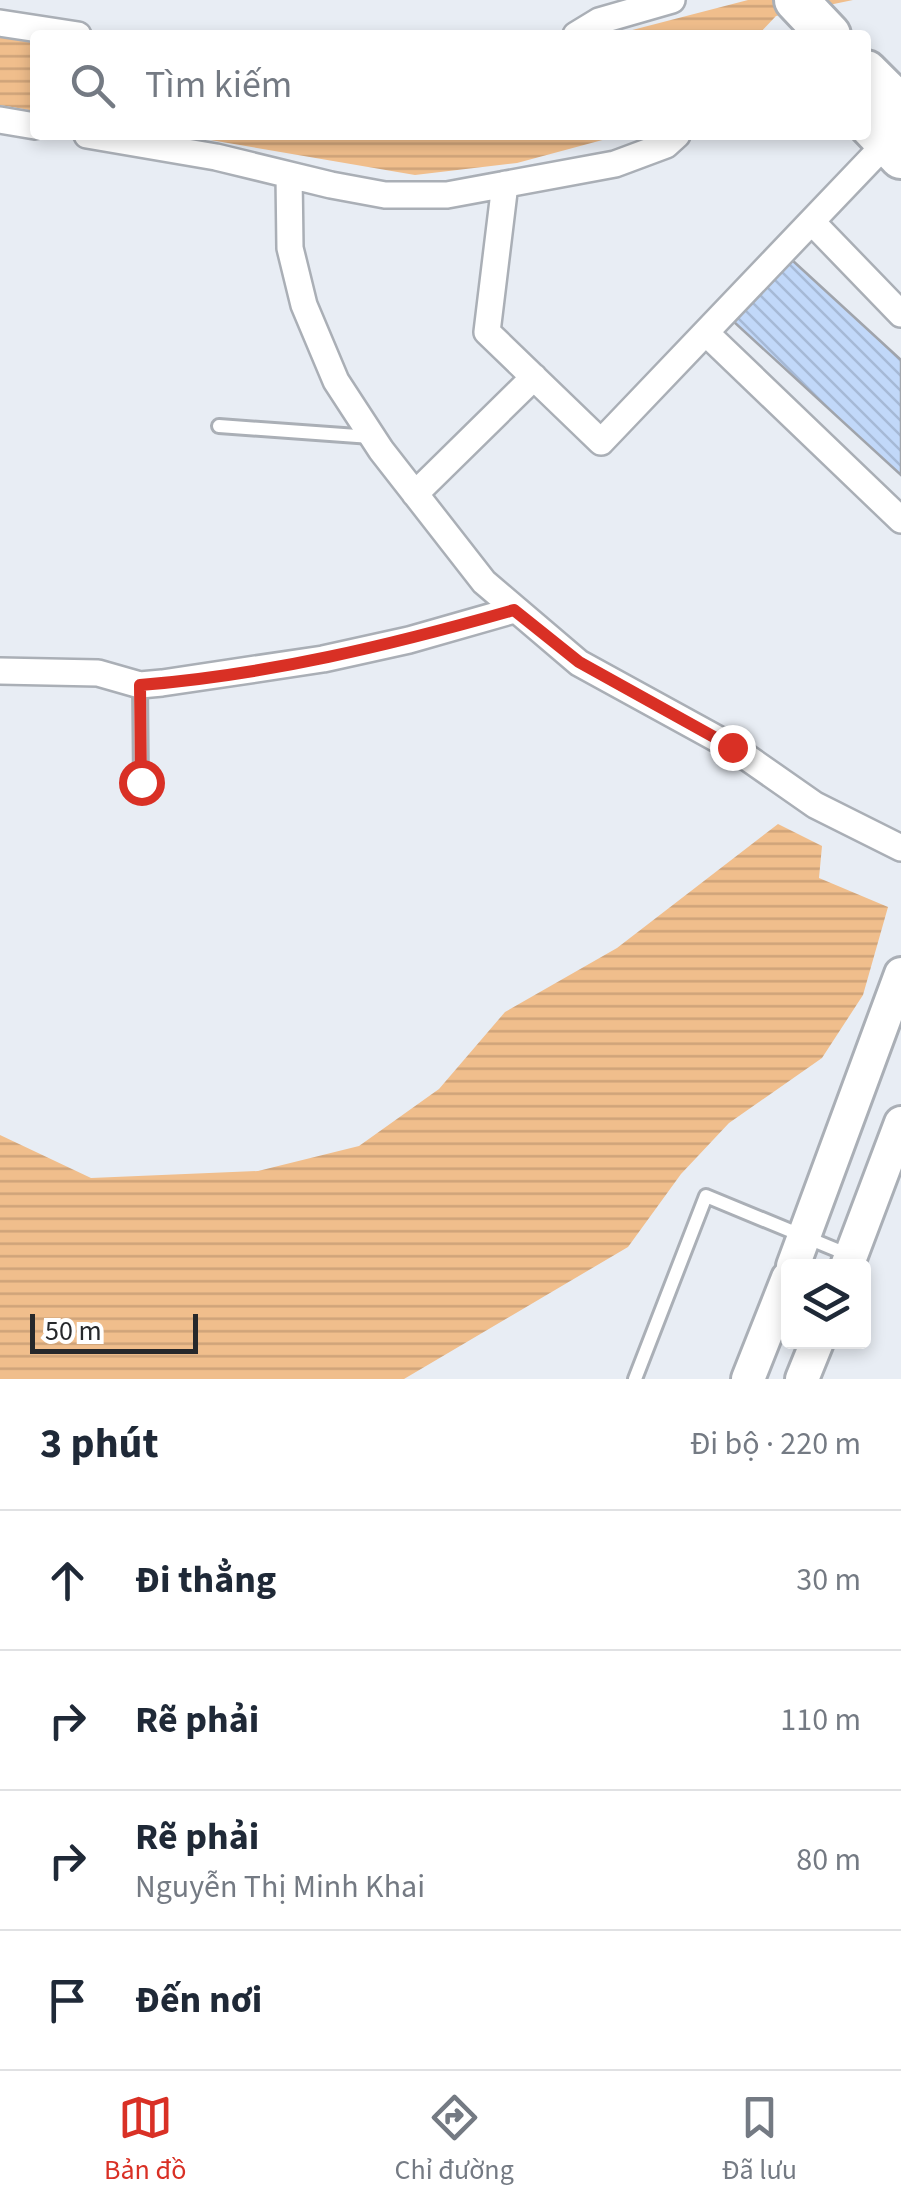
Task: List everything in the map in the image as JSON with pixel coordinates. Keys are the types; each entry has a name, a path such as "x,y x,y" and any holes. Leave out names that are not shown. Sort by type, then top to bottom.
{"main road":[{"path":"762,0 805,21"},
{"path":"871,84 891,131"}],"street":[{"path":"584,30 599,21 672,0"},
{"path":"0,23 46,30"},
{"path":"0,120 30,125"},
{"path":"505,184 487,332 602,442 812,222 891,131"},
{"path":"117,140 216,157 385,195 447,195 615,164 672,140"},
{"path":"289,175 290,248 304,305 336,381 372,437 484,582 579,662 732,747 815,804 901,848"},
{"path":"812,222 901,314"},
{"path":"706,333 901,520"},
{"path":"415,494 534,377"},
{"path":"0,671 98,672 140,685 323,659 514,610"},
{"path":"799,1252 901,974"},
{"path":"850,1259 901,1123"},
{"path":"748,1379 781,1296"},
{"path":"802,1379 814,1349"}],"lane":[{"path":"219,426 372,437"},
{"path":"140,685 141,782"},
{"path":"635,1379 706,1196 799,1252 838,1259"}],"shaded area":[{"path":"748,0 853,0 776,16 763,30 632,30"},
{"path":"0,31 30,36 30,110 0,105"},
{"path":"210,140 602,140 517,163 415,175"},
{"path":"778,824 822,846 819,878 888,907 863,995 822,1058 729,1123 681,1174 628,1247 404,1379 0,1379 0,1135 91,1178 258,1171 359,1146 439,1089 505,1012 617,948"}],"building":[{"path":"792,260 901,360 901,475 734,322"}],"route":[{"path":"141,782 140,685 323,659 514,610 579,662 732,747"}]}
